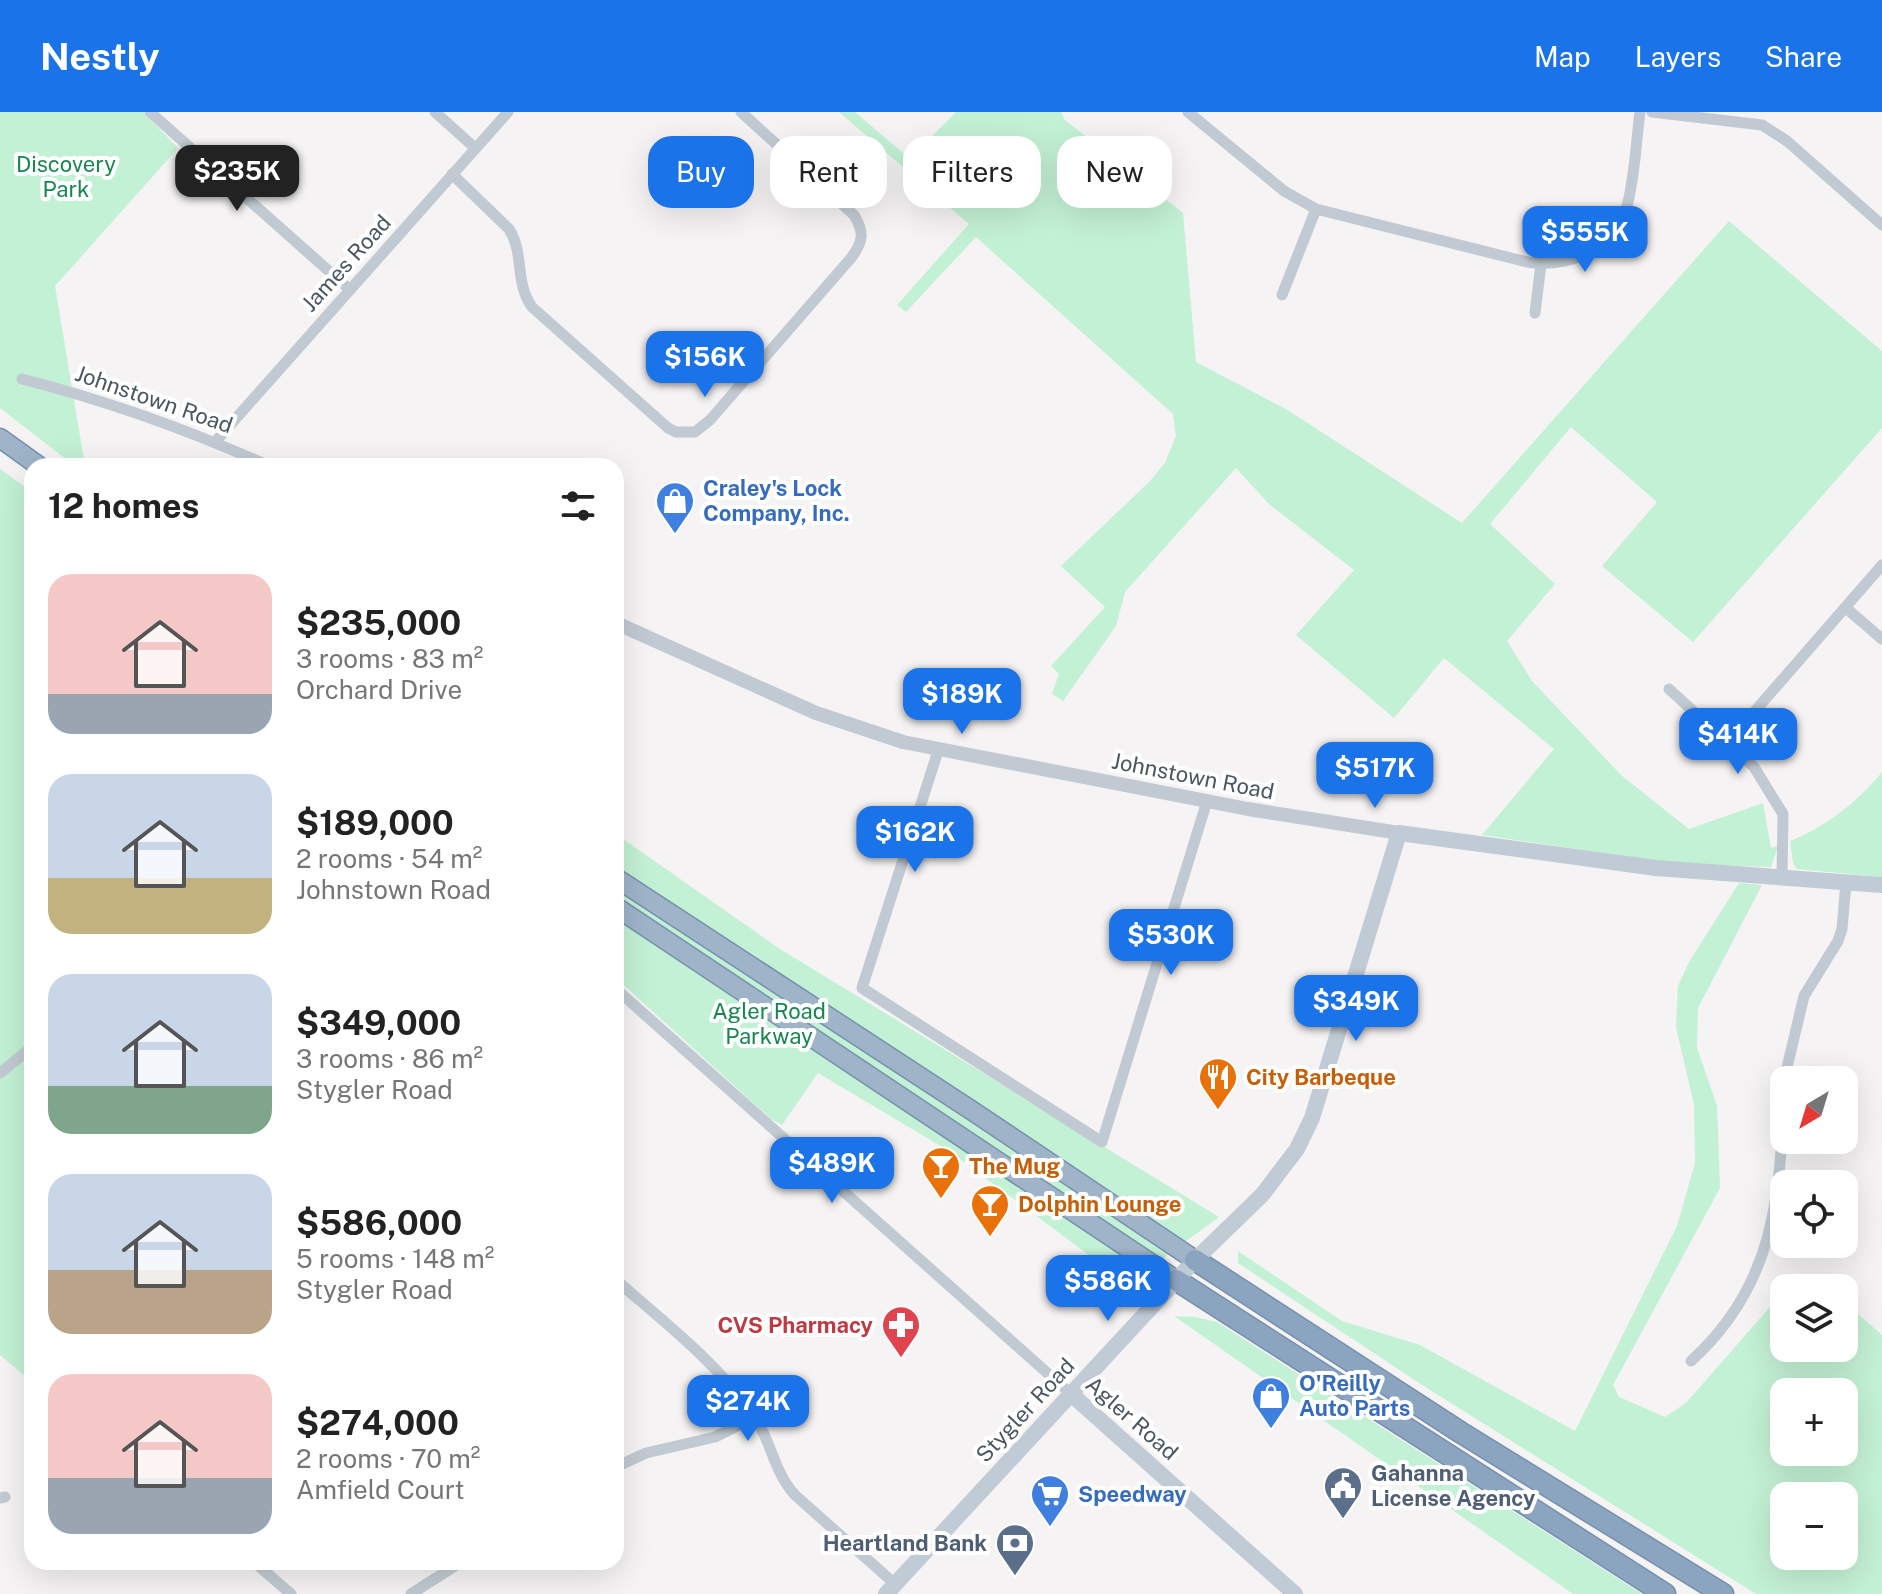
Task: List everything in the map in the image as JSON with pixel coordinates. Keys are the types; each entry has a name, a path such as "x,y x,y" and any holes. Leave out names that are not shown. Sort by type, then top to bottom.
{"highway":[{"path":"0,438 28,458"},
{"path":"624,883 1460,1432 1723,1594"},
{"path":"624,912 1176,1280 1665,1594"},
{"path":"1691,1575 1716,1594"}],"main road":[{"name":"Johnstown Road","path":"1399,833 1656,868 1882,885"},
{"name":"Stygler Road","path":"890,1589 1176,1280 1262,1195 1297,1149 1312,1118 1399,833"},
{"name":"Agler Road","path":"1071,1394 1295,1594"}],"street":[{"path":"150,112 349,289"},
{"path":"435,112 475,148"},
{"name":"James Road","path":"215,442 508,112"},
{"path":"452,174 516,239 521,287 532,307 668,428 676,432 695,432 710,420 851,258 863,237 854,215 741,112"},
{"path":"1188,112 1272,182 1316,209 1547,265 1585,255 1611,235 1628,204 1640,112"},
{"path":"1652,112 1762,125 1787,141 1882,225"},
{"path":"1282,295 1316,209"},
{"path":"1535,313 1541,264"},
{"name":"Johnstown Road","path":"22,379 109,402 251,458"},
{"path":"1728,742 1882,565"},
{"path":"1846,608 1882,639"},
{"name":"Johnstown Road","path":"624,627 816,713 874,734 938,751 1399,833"},
{"path":"1669,689 1754,767 1783,814 1782,878"},
{"path":"938,751 862,988 1102,1142 1207,801"},
{"path":"1787,1066 1804,996 1838,941 1842,929 1846,883"},
{"name":"Agler Road","path":"624,996 1071,1394"},
{"path":"0,1073 24,1054"},
{"path":"1691,1361 1723,1327 1741,1300 1764,1254 1778,1192 1780,1154"},
{"path":"624,1287 708,1360 733,1387 755,1417 785,1484 890,1589"},
{"path":"624,1463 646,1453 715,1437 755,1417"},
{"path":"263,1570 291,1594"},
{"path":"411,1594 448,1570"}],"green space":[{"name":"Discovery Park","path":"0,112 143,112 178,148 55,286 84,458 65,458 0,408"},
{"path":"839,112 855,112 883,136 867,136"},
{"path":"956,112 1061,112 1065,120 1085,136 1057,136 1057,208 1172,208 1172,204 1183,213 1196,362 1286,409 1462,523 1729,221 1882,351 1882,428 1693,642 1602,566 1657,502 1571,427 1490,524 1555,584 1507,641 1532,681 1622,776 1689,829 1763,803 1771,848 1778,846 1771,867 1679,864 1482,835 1554,749 1444,658 1394,718 1296,635 1354,570 1269,504 1236,468 1125,592 1116,626 1063,701 1052,694 1059,674 1051,666 1105,607 1061,566 1165,463 1176,436 1173,414 976,237 906,312 897,305 969,224 950,208 1041,208 1041,136 933,136"},
{"path":"887,139 903,153 903,167 887,153"},
{"path":"0,469 24,486 24,1375 0,1355"},
{"path":"1882,772 1882,877 1797,869 1793,863 1790,841 1840,812"},
{"name":"Agler Road Parkway","path":"624,840 780,949 1219,1217 1128,1284 949,1151 818,1073 782,1125 771,1119 624,985"},
{"path":"1739,883 1762,885 1698,1008 1697,1048 1717,1106 1720,1188 1613,1385 1619,1397 1665,1417 1686,1403 1770,1307 1770,1362 1858,1362 1858,1314 1882,1335 1882,1594 1756,1594 1419,1383 1238,1263 1238,1251 1342,1321 1420,1345 1575,1431 1677,1226 1695,1163 1694,1105 1676,1027 1678,986 1689,962"},
{"path":"1174,1316 1217,1322 1642,1594 1573,1594"}],"place":[{"name":"Craley's Lock Company, Inc.","path":"675,535"},
{"name":"City Barbeque","path":"1218,1111"},
{"name":"The Mug","path":"941,1200"},
{"name":"Dolphin Lounge","path":"990,1238"},
{"name":"CVS Pharmacy","path":"901,1359"},
{"name":"O'Reilly Auto Parts","path":"1271,1430"},
{"name":"Gahanna License Agency","path":"1343,1520"},
{"name":"Speedway","path":"1050,1528"},
{"name":"Heartland Bank","path":"1015,1577"}]}
